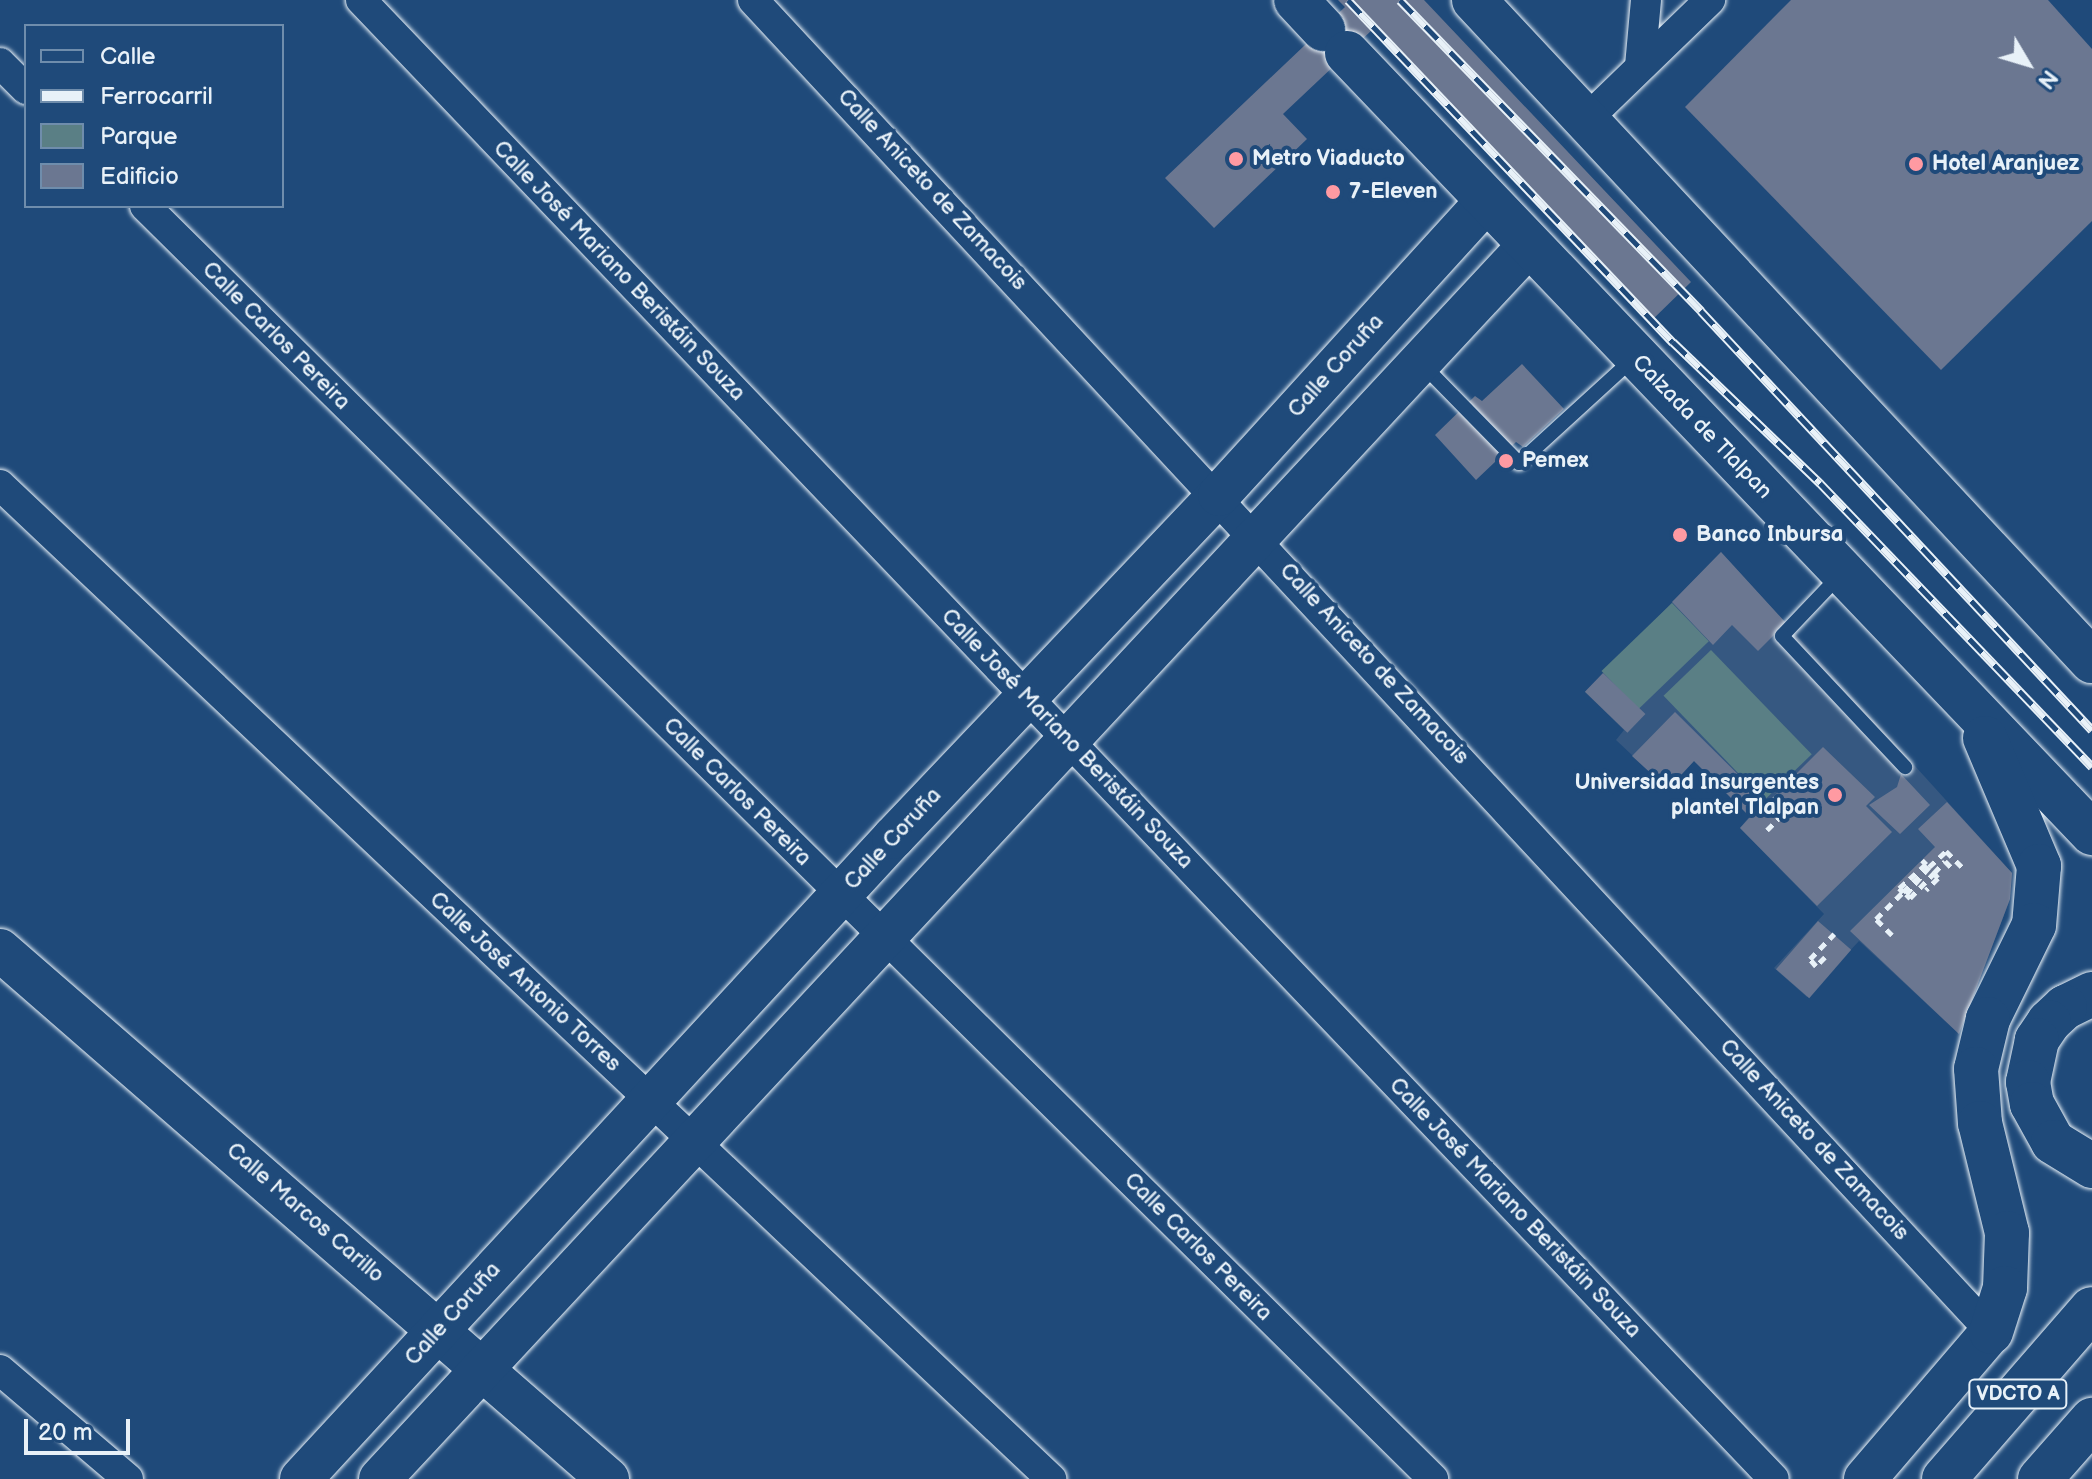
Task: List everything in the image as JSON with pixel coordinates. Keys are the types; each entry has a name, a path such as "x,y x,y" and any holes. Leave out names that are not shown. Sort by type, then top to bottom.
{"highway":[{"path":"1474,0 2092,661"},
{"name":"Calzada de Tlalpan","path":"1322,27 1972,711 2092,833"},
{"path":"1993,556 2092,619"},
{"path":"1972,711 2039,866 2034,925 1988,1019 1976,1069 1980,1123 2007,1233 2005,1288 1991,1332"},
{"path":"2092,994 2065,1007 2049,1022 2034,1050 2028,1082 2032,1104 2053,1142 2092,1166"},
{"name":"VDCTO A","path":"1944,1479 2092,1309"},
{"name":"VDCTO A","path":"2040,1479 2092,1420"}],"street":[{"name":"Calle José Mariano Beristáin Souza","path":"361,0 1774,1479"},
{"name":"Calle Aniceto de Zamacois","path":"753,0 1219,495 1991,1332"},
{"path":"1640,66 1646,0"},
{"path":"1586,120 1710,0"},
{"path":"0,63 24,87"},
{"name":"Calle Coruña","path":"301,1479 841,894 1219,495 1487,200"},
{"name":"Calle Carlos Pereira","path":"147,208 1433,1479"},
{"path":"380,1479 1529,245"},
{"name":"Calle José Antonio Torres","path":"0,485 1051,1479"},
{"name":"Calle Marcos Carillo","path":"0,950 608,1479"},
{"path":"1865,1479 1991,1332"},
{"path":"0,1370 128,1479"}],"lane":[{"path":"1420,362 1519,463 1635,356"},
{"path":"1842,573 1782,636 1905,767"}],"path":[{"path":"1767,830 1787,810 1774,796"},
{"path":"1892,935 1876,919 1929,867 1946,851 1963,868"},
{"path":"1903,892 1899,888 1926,864 1922,860"},
{"path":"1929,867 1906,894 1910,898 1945,861 1951,867"},
{"path":"1926,890 1938,878 1934,873"},
{"path":"1825,957 1816,966 1810,959 1834,934"}],"shaded area":[{"name":"Universidad Insurgentes plantel Tlalpan","path":"1721,552 2012,873 2010,899 1959,1034 1859,941 1807,997 1774,968 1824,914 1740,828 1750,816 1694,761 1668,789 1616,740 1624,730 1585,692"}],"green space":[{"path":"1672,603 1709,641 1638,709 1602,671"},
{"path":"1711,650 1812,754 1764,800 1664,696"}],"building":[{"name":"Metro Viaducto","path":"1338,0 1424,0 1691,282 1649,323 1372,30 1283,114 1307,139 1214,228 1165,178 1345,7"},
{"name":"Hotel Aranjuez","path":"1791,0 2048,0 2092,49 2092,221 1941,370 1685,107"},
{"path":"1522,364 1564,409 1523,447 1516,442 1476,480 1435,435 1475,396 1482,401"},
{"path":"1721,552 1786,623 1758,651 1732,625 1713,645 1672,602"},
{"path":"1603,673 1645,714 1627,733 1585,692"},
{"path":"1675,712 1767,803 1823,747 1875,797 1866,806 1892,832 1817,906 1740,828 1750,817 1694,761 1668,789 1632,756"},
{"path":"1901,774 1930,805 1900,834 1869,805 1897,787"},
{"path":"1947,802 2012,873 2010,899 1959,1034 1850,931 1935,847 1918,829"},
{"path":"1818,921 1851,950 1809,998 1776,969"}],"railway":[{"path":"1348,0 1673,342 1820,483 2092,767"},
{"path":"1400,0 1701,311 2092,730"}],"place":[{"name":"Metro Viaducto","path":"1236,159"},
{"name":"Hotel Aranjuez","path":"1916,164"},
{"name":"7-Eleven","path":"1333,192"},
{"name":"Pemex","path":"1506,461"},
{"name":"Banco Inbursa","path":"1680,535"},
{"name":"Universidad Insurgentes plantel Tlalpan","path":"1835,795"}]}
